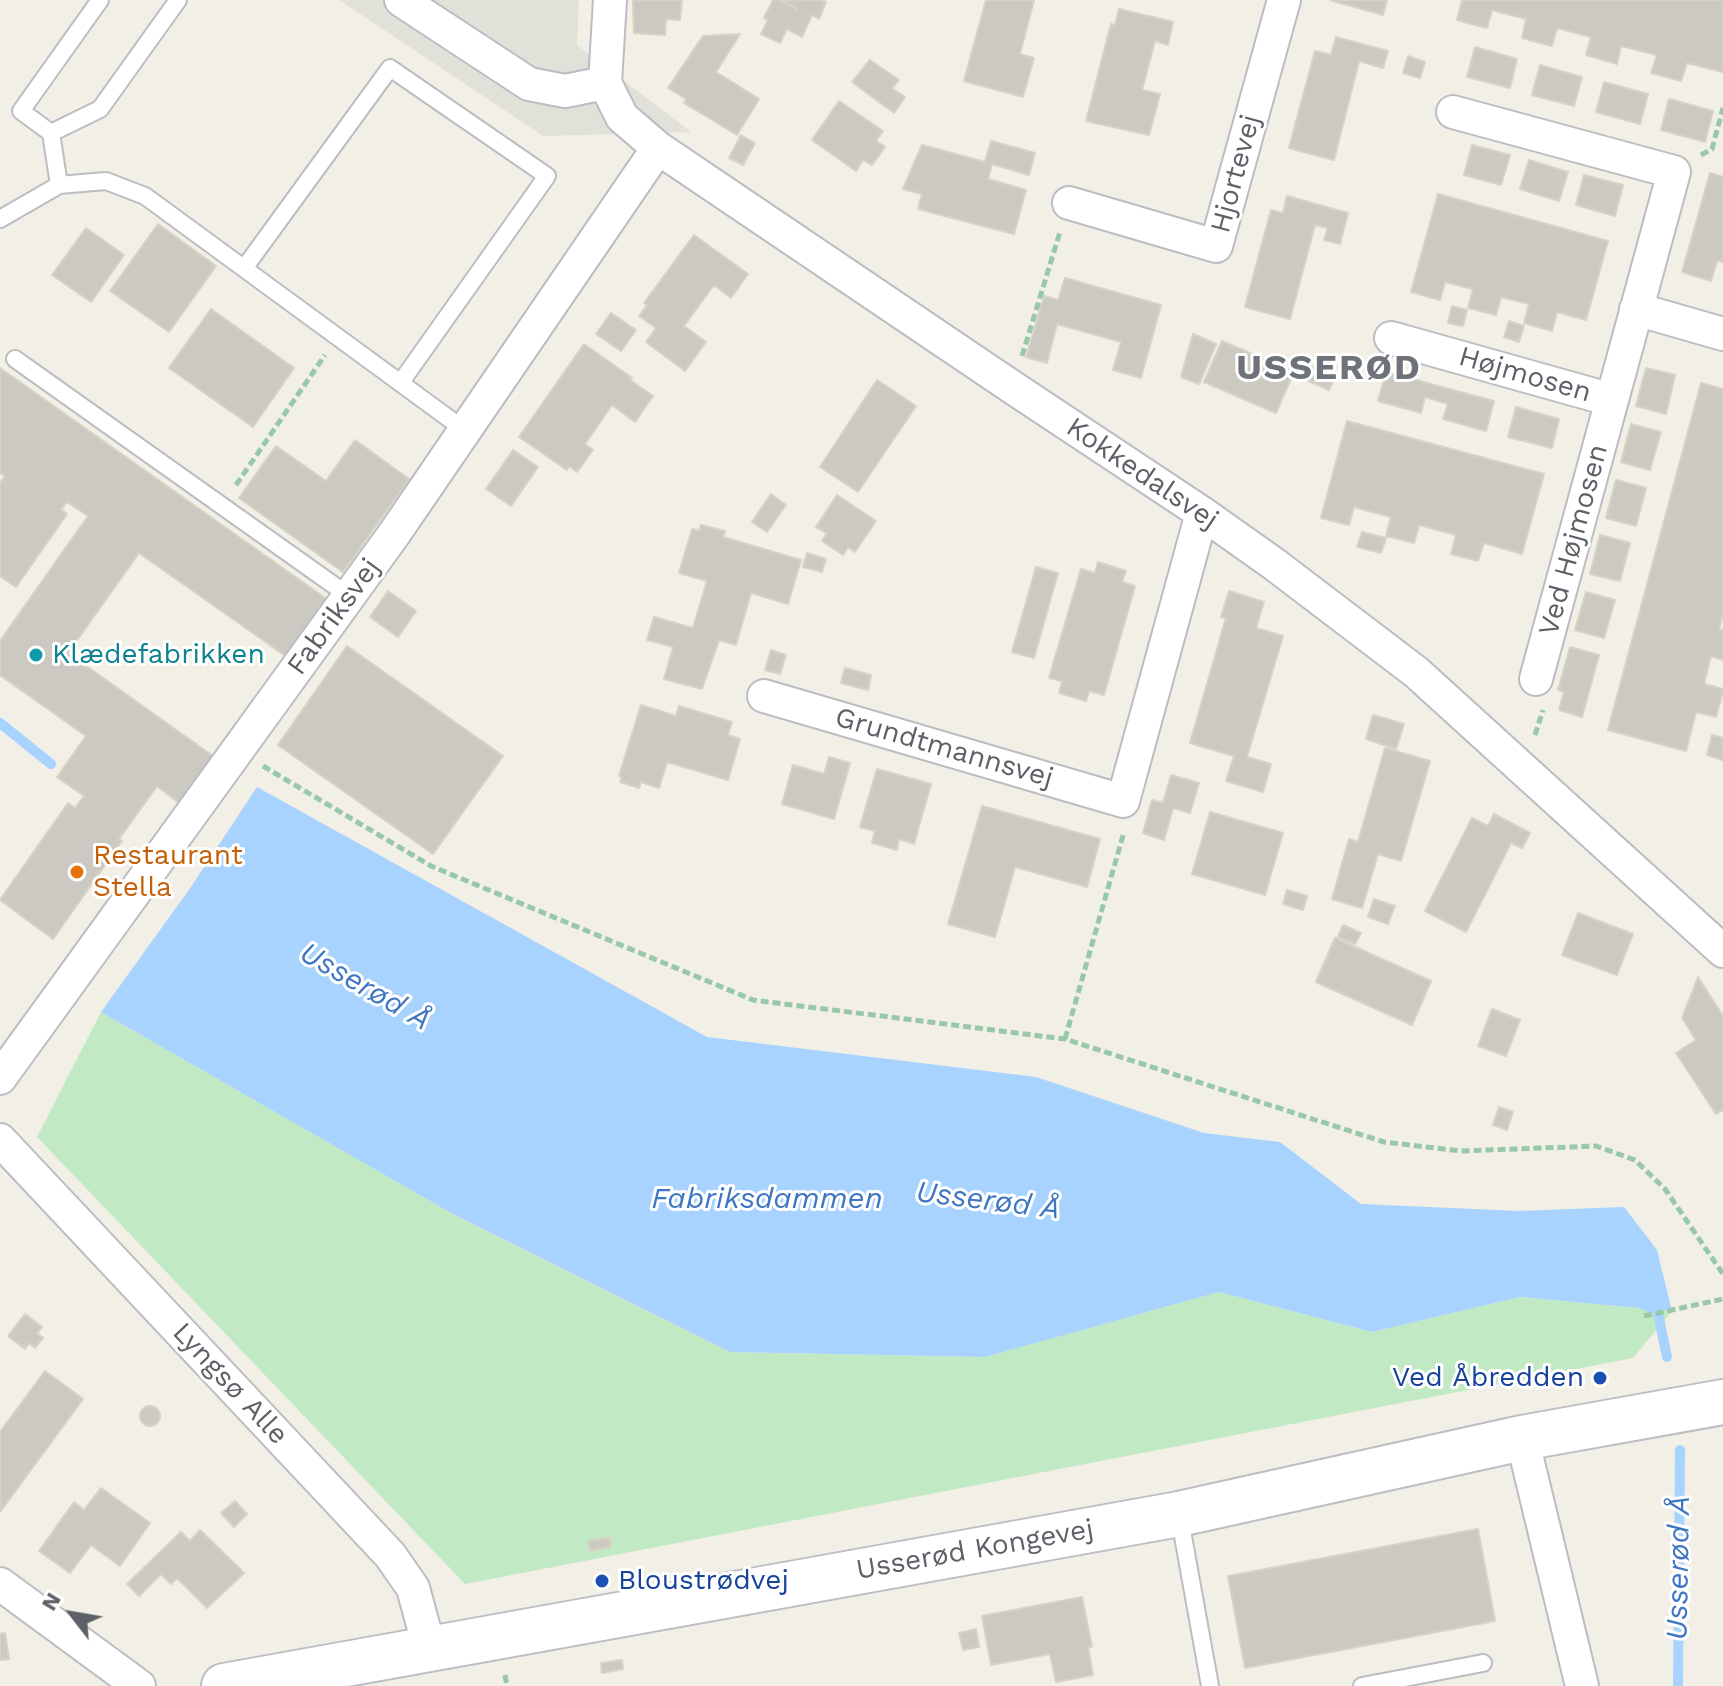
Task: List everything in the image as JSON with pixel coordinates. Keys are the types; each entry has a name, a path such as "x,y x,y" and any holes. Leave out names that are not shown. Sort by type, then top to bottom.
{"main road":[{"name":"Usserød Kongevej","path":"224,1686 1179,1514 1522,1438 1723,1402"}],"street":[{"path":"401,0 529,84 565,91 605,83 610,0"},
{"name":"Hjortevej","path":"1069,203 1216,246 1284,0"},
{"name":"Kokkedalsvej","path":"605,83 622,117 658,148 1202,513 1416,672 1723,951"},
{"path":"1453,112 1674,172"},
{"name":"Fabriksvej","path":"0,1078 466,431 658,148"},
{"name":"Ved Højmosen","path":"1536,679 1674,172"},
{"path":"1636,309 1723,334"},
{"name":"Højmosen","path":"1391,338 1612,400"},
{"path":"1123,801 1202,513"},
{"name":"Grundtmannsvej","path":"764,696 1123,801"},
{"name":"Lyngsø Alle","path":"0,1140 390,1555 413,1588 429,1647"},
{"path":"1522,1438 1582,1686"},
{"path":"0,1584 139,1686"}],"lane":[{"path":"59,185 51,133 21,111 100,0"},
{"path":"51,133 100,109 178,0"},
{"path":"245,267 390,68 547,176 401,382"},
{"path":"0,219 59,185 106,181 145,196 466,431"},
{"path":"15,359 349,596"},
{"path":"1179,1514 1210,1686"},
{"path":"1362,1686 1483,1663"}],"path":[{"path":"1674,172 1712,149 1723,108"},
{"path":"1012,387 1069,203"},
{"path":"221,506 338,336"},
{"path":"1524,770 1544,709 1536,679"},
{"path":"238,751 431,866 753,1000 1065,1039 1384,1142 1461,1151 1596,1146 1609,1150 1635,1160 1665,1189 1723,1274"},
{"path":"1065,1039 1127,824 1123,801"},
{"path":"1644,1316 1723,1299"}],"shaded area":[{"path":"339,0 579,0 577,45 691,132 543,136"}],"green space":[{"path":"101,1012 451,1213 730,1352 984,1357 1219,1292 1372,1332 1520,1297 1672,1311 1633,1358 465,1584 37,1137"}],"water":[{"name":"Fabriksdammen","path":"257,787 707,1037 1036,1077 1204,1133 1280,1142 1361,1204 1519,1211 1624,1207 1657,1250 1672,1311 1520,1297 1372,1332 1219,1292 985,1357 730,1352 451,1213 101,1012 191,887"}],"building":[{"path":"633,0 682,0 680,20 666,19 665,35 634,33"},
{"path":"773,0 797,9 782,0 826,2 819,19 812,15 802,37 787,29 780,43 761,34 768,20 764,18"},
{"path":"986,0 1034,0 1020,54 1034,58 1023,97 964,81"},
{"path":"1330,0 1387,0 1383,15"},
{"path":"1462,0 1723,0 1723,72 1687,63 1681,81 1651,73 1657,55 1621,46 1617,64 1586,55 1591,37 1557,28 1552,46 1522,38 1526,19 1492,10 1487,28 1457,20"},
{"path":"1119,9 1173,22 1168,45 1155,41 1142,90 1160,94 1149,135 1086,121 1111,24 1115,25"},
{"path":"740,34 716,72 759,99 737,135 684,103 686,99 668,88 703,36"},
{"path":"1336,37 1388,51 1383,68 1359,61 1334,160 1289,148 1315,51 1331,55"},
{"path":"1475,47 1517,59 1510,88 1467,77"},
{"path":"1408,56 1425,62 1420,78 1403,73"},
{"path":"870,60 899,80 892,88 905,97 894,113 852,82"},
{"path":"1540,65 1582,77 1574,106 1532,95"},
{"path":"1604,82 1648,94 1640,124 1596,112"},
{"path":"1669,99 1713,111 1705,142 1661,130"},
{"path":"839,101 883,131 876,141 885,147 872,165 863,160 856,171 812,140"},
{"path":"741,135 755,143 743,165 729,158"},
{"path":"991,141 1035,153 1029,175 992,164 988,179 1026,190 1014,234 918,209 922,194 903,189 922,145 985,162"},
{"path":"1472,145 1510,155 1501,185 1464,175"},
{"path":"1529,160 1568,172 1559,201 1520,189"},
{"path":"1710,173 1723,177 1723,262 1717,261 1711,281 1682,272"},
{"path":"1584,175 1623,185 1615,216 1576,205"},
{"path":"1438,194 1608,241 1586,320 1557,312 1552,331 1524,323 1529,304 1501,297 1496,315 1468,308 1473,289 1445,282 1440,300 1411,292"},
{"path":"1287,196 1348,213 1340,244 1324,240 1328,228 1315,225 1290,319 1245,307 1271,210 1283,213"},
{"path":"158,224 216,266 169,332 110,291"},
{"path":"86,228 124,255 91,302 52,275"},
{"path":"694,235 748,274 731,298 714,285 684,326 706,342 685,371 646,342 656,328 639,316 647,305 644,303"},
{"path":"1065,278 1161,305 1141,378 1113,370 1121,342 1057,324 1047,363 1026,357 1044,296 1058,300"},
{"path":"1452,306 1467,310 1463,326 1448,323"},
{"path":"211,309 294,368 253,427 169,368"},
{"path":"611,313 636,330 621,351 596,334"},
{"path":"1509,321 1524,326 1519,342 1504,337"},
{"path":"1193,334 1216,344 1199,384 1181,377"},
{"path":"1222,341 1294,372 1276,413 1204,382"},
{"path":"584,344 653,396 635,422 612,405 585,444 593,450 577,472 569,466 567,470 519,437"},
{"path":"1304,363 1335,377 1329,390 1298,376"},
{"name":"Klædefabrikken","path":"0,368 328,600 287,657 139,553 68,653 213,756 179,803 157,786 53,939 0,900 68,803 75,808 84,796 57,777 86,736 0,675 0,641 88,516 67,502 61,509 67,514 16,587 0,576 0,483 5,476 0,473"},
{"path":"1646,368 1675,375 1666,414 1636,406"},
{"path":"1386,372 1494,401 1486,431 1443,419 1448,404 1425,397 1421,413 1378,401"},
{"path":"877,380 916,406 858,492 820,467"},
{"path":"1701,383 1723,389 1723,615 1719,629 1723,630 1723,660 1711,656 1704,684 1723,691 1716,717 1696,712 1686,751 1608,730"},
{"path":"1516,407 1559,419 1552,448 1508,437"},
{"path":"1347,421 1544,474 1522,554 1484,543 1478,561 1451,554 1456,535 1419,525 1414,543 1386,536 1391,517 1354,507 1349,525 1321,518"},
{"path":"1631,424 1661,432 1650,470 1621,462"},
{"path":"355,440 409,479 343,572 239,498 276,446 326,481"},
{"path":"513,450 538,467 511,506 486,489"},
{"path":"1616,480 1646,488 1636,526 1606,518"},
{"path":"771,494 786,505 767,532 752,522"},
{"path":"837,495 876,521 855,552 848,547 843,555 822,541 827,533 816,527"},
{"path":"701,525 725,531 723,537 801,560 788,604 751,593 736,645 719,640 702,689 664,679 673,647 647,640 654,617 693,628 707,581 679,573 692,529 699,531"},
{"path":"1362,532 1386,538 1381,553 1357,547"},
{"path":"1600,535 1630,543 1620,581 1590,574"},
{"path":"807,553 826,559 822,572 803,567"},
{"path":"1098,562 1126,571 1122,582 1135,586 1104,695 1089,691 1086,701 1059,693 1062,681 1049,678 1081,569 1095,573"},
{"path":"1036,567 1058,573 1034,658 1012,652"},
{"path":"388,591 416,611 398,637 370,617"},
{"path":"1229,591 1264,602 1256,628 1283,636 1247,757 1271,764 1263,792 1226,781 1234,756 1190,743 1226,618 1221,617"},
{"path":"1586,592 1615,600 1604,638 1575,630"},
{"path":"347,646 503,756 433,854 278,745"},
{"path":"1570,647 1599,655 1582,717 1559,710 1564,692 1558,690"},
{"path":"771,650 786,655 780,674 765,670"},
{"path":"845,668 871,675 868,690 841,683"},
{"path":"641,705 676,716 679,706 732,722 728,735 740,739 728,780 667,762 659,788 641,782 639,788 620,782 622,777 619,776"},
{"path":"1373,715 1404,724 1396,749 1366,739"},
{"path":"1712,735 1723,738 1723,760 1707,755"},
{"path":"1385,748 1430,761 1401,861 1378,854 1362,908 1332,899 1349,839 1358,842"},
{"path":"829,757 850,763 834,819 782,804 793,765 824,774"},
{"path":"877,769 931,784 914,844 899,839 897,850 872,843 875,831 860,827"},
{"path":"1171,775 1199,783 1190,813 1173,808 1164,840 1143,833 1152,800 1163,803"},
{"path":"982,806 1100,839 1087,887 1015,867 995,937 948,924"},
{"path":"1210,812 1283,833 1265,895 1192,874"},
{"path":"1494,814 1530,833 1522,848 1511,843 1466,932 1425,911 1472,818 1488,826"},
{"path":"1287,890 1307,896 1303,910 1283,904"},
{"path":"1374,899 1395,906 1388,924 1368,917"},
{"path":"1578,913 1633,934 1617,975 1562,955"},
{"path":"1343,925 1361,933 1355,944 1338,937"},
{"path":"1335,938 1431,981 1412,1025 1316,982"},
{"path":"1698,977 1723,1016 1723,1110 1716,1114 1676,1053 1696,1040 1682,1018"},
{"path":"1492,1009 1520,1020 1506,1056 1478,1046"},
{"path":"1499,1107 1513,1112 1507,1130 1493,1125"},
{"path":"25,1314 42,1327 37,1333 43,1338 35,1348 29,1343 25,1349 8,1336"},
{"path":"45,1371 83,1399 0,1512 0,1432"},
{"path":"150,1406 157,1409 160,1416 157,1423 150,1426 143,1423 140,1416 143,1409"},
{"path":"101,1488 150,1523 120,1566 91,1545 70,1573 39,1551 74,1502 84,1510"},
{"path":"235,1501 247,1514 234,1527 221,1513"},
{"path":"1478,1529 1495,1621 1245,1668 1228,1576"},
{"path":"200,1530 244,1573 207,1608 177,1578 171,1584 161,1574 139,1596 127,1584 181,1532 190,1541"},
{"path":"610,1538 611,1547 590,1551 588,1541"},
{"path":"1082,1597 1092,1647 1088,1647 1093,1675 1056,1682 1050,1654 991,1665 982,1616"},
{"path":"976,1629 979,1647 963,1650 959,1633"},
{"path":"5,1633 9,1659 0,1660 0,1634"},
{"path":"622,1660 623,1669 602,1673 601,1663"}],"waterway":[{"name":"Usserød Å","path":"0,723 51,764"},
{"name":"Usserød Å","path":"1644,1305 1657,1309 1667,1357"},
{"name":"Usserød Å","path":"1678,1686 1680,1450"}],"place":[{"name":"Klædefabrikken","path":"36,655"},
{"name":"Restaurant Stella","path":"77,872"},
{"name":"Ved Åbredden","path":"1600,1378"},
{"name":"Bloustrødvej","path":"602,1581"}],"district":[{"name":"USSERØD","path":"1329,368"}]}
